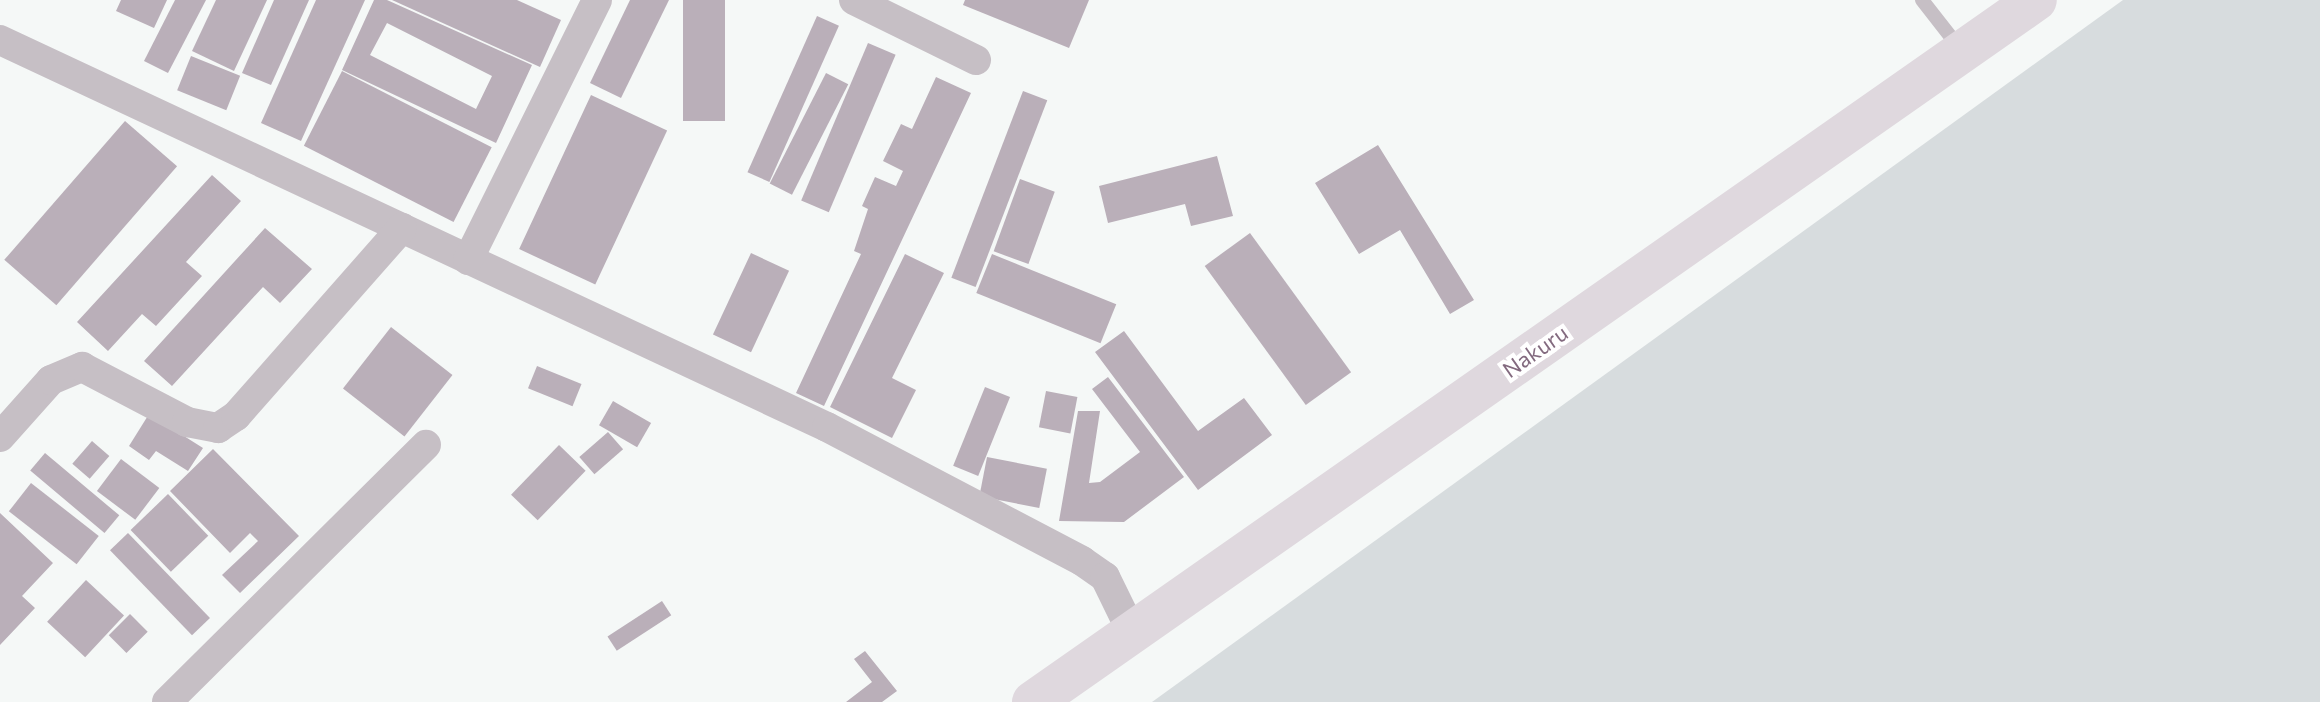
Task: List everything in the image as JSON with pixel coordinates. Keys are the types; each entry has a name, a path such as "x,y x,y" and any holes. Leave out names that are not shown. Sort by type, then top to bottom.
{"main road":[{"name":"Nakuru","path":"1033,702 2036,0"}],"street":[{"path":"468,260 597,0"},
{"path":"854,0 976,60"},
{"path":"0,40 827,427 1082,561 1105,577 1132,632"},
{"path":"0,437 51,380 82,367 187,422 218,428 236,416 402,228"},
{"path":"167,702 426,445"}],"lane":[{"path":"1922,0 1964,53"}],"shaded area":[{"path":"2123,0 2320,0 2320,702 1152,702"}],"building":[{"path":"121,0 167,0 154,28 116,11"},
{"path":"175,0 206,0 168,73 144,61"},
{"path":"216,0 267,0 234,71 192,51"},
{"path":"274,0 309,0 271,85 242,73"},
{"path":"316,0 365,0 301,141 261,123"},
{"path":"374,0 387,0 532,65 496,143 342,70","holes":["387,23 492,76 476,109 370,55"]},
{"path":"392,0 517,0 561,20 540,67"},
{"path":"630,0 669,0 621,98 590,83"},
{"path":"683,0 725,0 725,121 683,121"},
{"path":"965,0 1089,0 1069,48 963,5"},
{"path":"817,16 839,26 769,182 747,172"},
{"path":"868,43 896,55 829,212 801,200"},
{"path":"191,56 240,76 226,110 177,90"},
{"path":"342,71 492,147 454,222 304,146"},
{"path":"826,73 848,84 792,195 770,183"},
{"path":"936,77 971,93 824,406 796,393 861,254 854,251 868,209 862,206 875,177 896,186 903,171 883,161 901,124 912,129"},
{"path":"1023,91 1047,100 976,287 951,278"},
{"path":"591,95 667,130 595,285 519,249"},
{"path":"125,121 177,166 56,305 4,260"},
{"path":"1378,145 1474,300 1450,314 1400,230 1359,254 1315,183"},
{"path":"1217,156 1233,216 1191,226 1185,204 1108,223 1099,186"},
{"path":"212,175 241,201 186,262 202,276 156,326 142,314 108,351 77,322"},
{"path":"1020,179 1055,192 1028,264 994,251"},
{"path":"265,228 312,269 280,303 263,287 172,386 144,361"},
{"path":"1250,233 1351,372 1306,405 1205,266"},
{"path":"751,253 789,271 751,352 713,335"},
{"path":"905,254 944,273 892,378 916,390 892,438 830,407"},
{"path":"992,254 1116,304 1101,343 976,293"},
{"path":"391,327 452,375 404,436 343,388"},
{"path":"1124,331 1198,431 1244,398 1272,435 1198,490 1095,352"},
{"path":"537,366 582,384 573,406 528,388"},
{"path":"1108,377 1184,477 1124,522 1059,521 1078,411 1100,411 1089,483 1100,482 1140,452 1092,389"},
{"path":"985,387 1010,397 978,476 953,466"},
{"path":"1046,391 1077,397 1070,433 1039,427"},
{"path":"613,401 651,423 637,447 599,425"},
{"path":"149,414 203,448 188,471 156,451 149,460 129,446"},
{"path":"608,432 623,449 594,474 579,457"},
{"path":"92,441 109,456 90,479 72,464"},
{"path":"559,445 586,471 538,520 511,495"},
{"path":"213,449 299,536 240,593 222,575 258,541 250,533 230,553 170,491"},
{"path":"45,453 119,515 105,533 30,471"},
{"path":"987,457 1047,469 1039,508 979,496"},
{"path":"121,459 159,488 135,520 97,491"},
{"path":"31,483 99,536 77,564 9,511"},
{"path":"168,494 208,536 171,572 131,530"},
{"path":"0,513 53,563 22,596 35,608 0,645"},
{"path":"128,533 210,618 192,635 110,550"},
{"path":"86,580 124,615 85,657 47,622"},
{"path":"662,601 671,615 617,651 607,636"},
{"path":"130,614 148,632 126,653 109,635"},
{"path":"865,651 897,691 882,702 846,702 872,682 854,659"}]}
